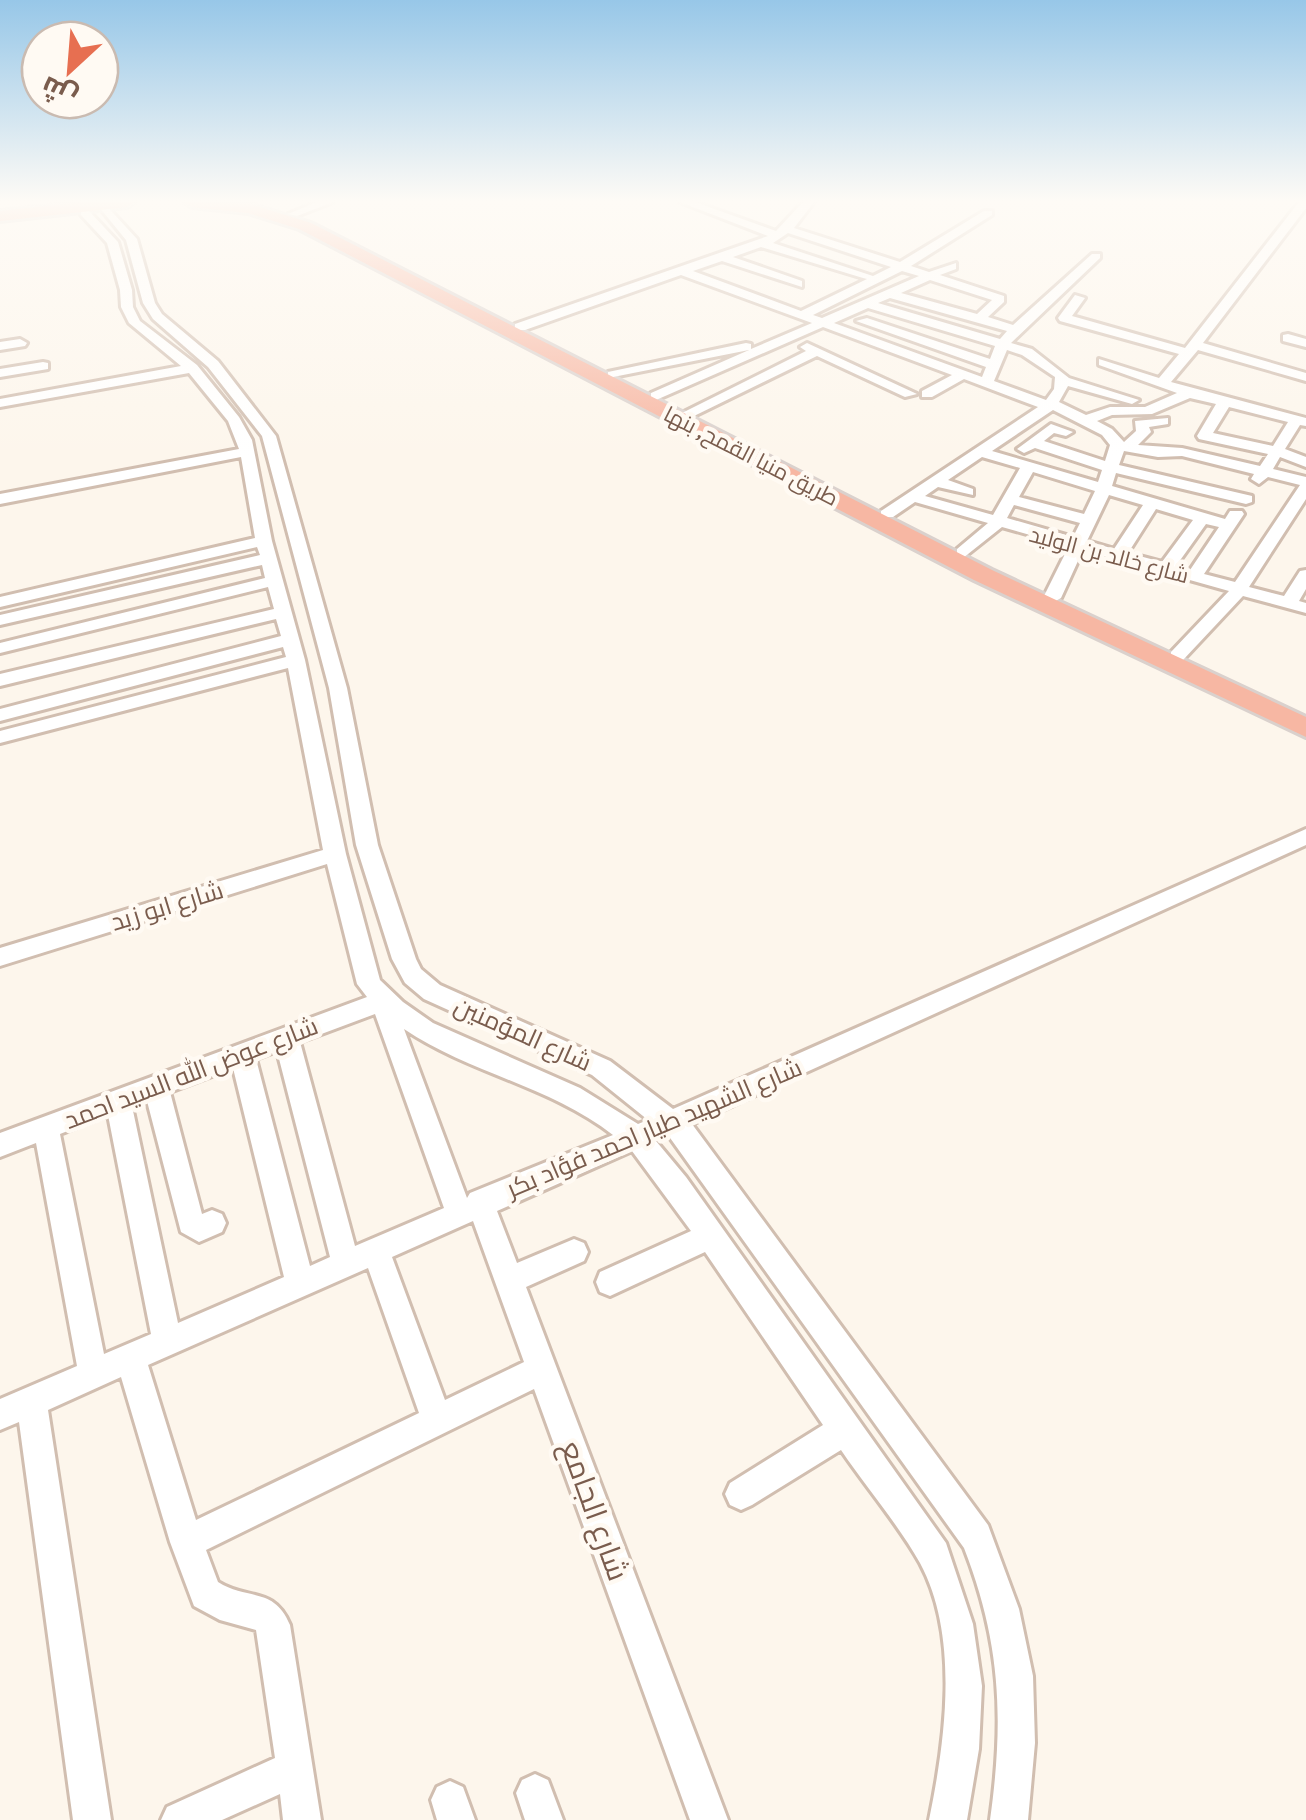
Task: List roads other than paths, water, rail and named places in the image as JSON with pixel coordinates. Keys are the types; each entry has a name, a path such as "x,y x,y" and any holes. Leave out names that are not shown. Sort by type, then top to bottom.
{"highway":[{"name":"طريق منيا القمح, بنها","path":"432,287 998,582 1306,728"},
{"name":"طريق منيا القمح, بنها","path":"437,287 1052,598 1306,716"}],"street":[{"path":"125,287 127,307 135,323 192,368 241,430 293,649 334,854 369,984 382,1001"},
{"name":"شارع المؤمنين","path":"144,287 157,316 213,364 269,436 338,688 367,844 413,976 458,1006 601,1068 672,1121 976,1537 999,1591 1014,1649 1020,1711 1010,1820"},
{"path":"520,327 636,287"},
{"path":"726,287 1050,404 1107,432 1119,453 1188,484 1246,499"},
{"path":"735,290 742,287"},
{"path":"764,301 792,287"},
{"path":"801,287 833,300"},
{"path":"845,287 854,290"},
{"path":"802,314 858,287"},
{"path":"895,287 1015,330"},
{"path":"656,396 905,287"},
{"path":"963,287 1000,299 979,319"},
{"path":"987,382 1002,345 1063,287"},
{"path":"1162,383 1240,287"},
{"path":"900,289 1028,319"},
{"path":"1079,298 1064,318 1306,362"},
{"path":"869,304 1040,358 1062,380 1132,400"},
{"path":"844,315 994,365"},
{"path":"1288,338 1306,343"},
{"path":"0,346 20,343"},
{"path":"1196,344 1306,376"},
{"path":"613,374 741,348 771,347"},
{"path":"689,414 812,349 910,394"},
{"path":"1104,362 1190,393 1301,420 1193,578"},
{"path":"0,373 43,366"},
{"path":"0,402 192,368"},
{"path":"1116,387 1133,373"},
{"path":"927,394 964,374"},
{"path":"887,514 1050,404 1062,380"},
{"path":"1084,421 1110,411 1147,411 1190,393"},
{"path":"1170,509 1200,461 1224,403"},
{"path":"1052,598 1119,453 1144,432 1140,424 1163,422"},
{"path":"1010,461 1051,428 1066,432"},
{"path":"1209,434 1279,448 1306,462"},
{"path":"1032,442 1200,461 1306,484 1240,590 1177,656"},
{"path":"0,500 246,452"},
{"path":"981,452 1228,525"},
{"path":"963,553 996,523 1028,467"},
{"path":"937,482 967,492"},
{"name":"شارع خالد بن الوليد","path":"913,498 1297,606"},
{"path":"1009,499 1089,520"},
{"path":"1117,557 1150,504"},
{"path":"1165,570 1202,518"},
{"path":"0,602 270,560"},
{"path":"0,620 270,560"},
{"path":"0,648 270,560"},
{"path":"1297,606 1306,575"},
{"path":"0,680 284,612"},
{"path":"0,714 293,649"},
{"path":"0,737 293,649"},
{"name":"شارع الشهيد طيار احمد فؤاد بكر","path":"9,1405 93,1374 672,1121 1306,836"},
{"name":"شارع ابو زيد","path":"0,958 334,854"},
{"name":"شارع المؤمنين","path":"382,1001 412,1024 577,1097 635,1137 710,1236 934,1555 952,1603 964,1655 966,1709 948,1820"},
{"name":"شارع عوض الله السيد احمد","path":"0,1145 382,1001"},
{"name":"شارع الجامع","path":"382,1001 470,1207 509,1281 709,1820"},
{"path":"286,1037 345,1262"},
{"path":"242,1054 300,1282"},
{"path":"156,1087 192,1223 199,1229 212,1223"},
{"path":"118,1101 167,1341"},
{"path":"46,1128 93,1374"},
{"path":"610,1282 710,1236"},
{"path":"375,1249 437,1420"},
{"path":"509,1281 574,1252"},
{"path":"130,1357 186,1542 206,1594 266,1616 273,1625 302,1820"},
{"path":"186,1542 542,1369"},
{"path":"9,1405 92,1820"},
{"path":"740,1494 845,1429"},
{"path":"180,1820 295,1768"}]}
